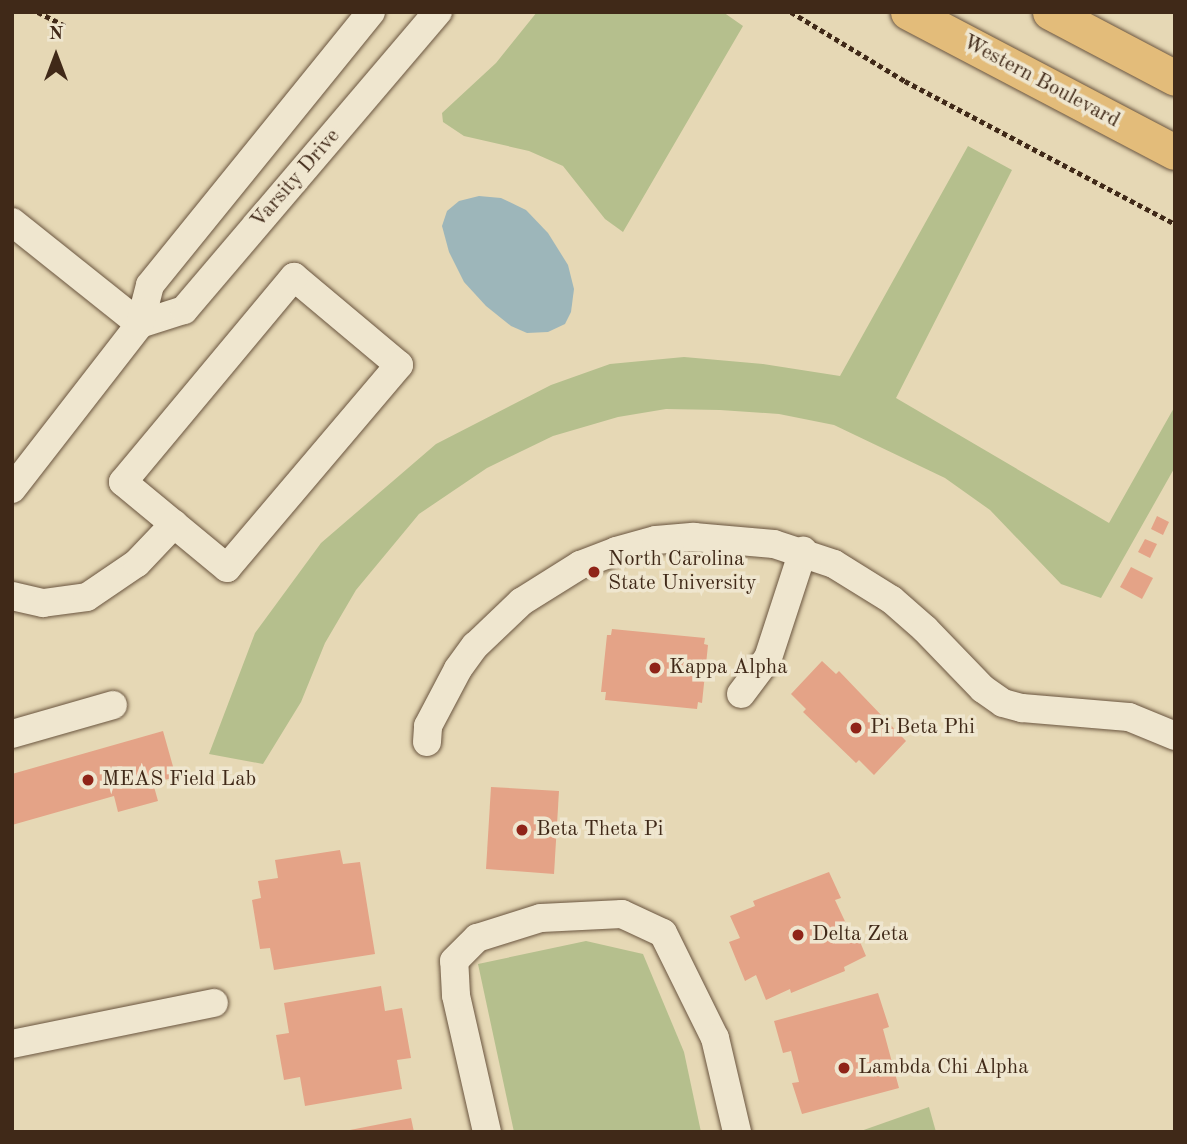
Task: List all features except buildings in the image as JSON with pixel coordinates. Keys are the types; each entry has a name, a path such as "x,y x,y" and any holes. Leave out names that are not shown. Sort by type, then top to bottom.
{"main road":[{"name":"Western Boulevard","path":"908,12 1175,152"},
{"path":"1050,12 1175,78"}],"street":[{"path":"12,489 140,324 150,285 371,12"},
{"name":"Varsity Drive","path":"140,324 184,310 438,12"},
{"path":"12,222 140,324"},
{"path":"294,278 399,365 227,568 174,524 124,482 294,278"},
{"path":"12,596 43,603 87,597 137,563 174,524"},
{"path":"427,742 428,726 439,701 475,646 521,602 580,565 656,540 694,537 744,539 803,551 863,580 892,600 993,698 1022,708 1129,717 1175,736"},
{"path":"741,694 768,658 796,580 803,551"},
{"path":"12,734 113,705"},
{"path":"486,1132 456,995 454,961 477,938 541,918 622,914 663,933 715,1038 737,1132"},
{"path":"12,1044 214,1003"}],"path":[{"path":"37,12 67,27"},
{"path":"791,12 905,81 1175,224"}],"green space":[{"path":"537,12 723,12 743,26 623,232 605,219 563,166 529,151 464,136 443,122 442,113 496,63"},
{"path":"968,146 1012,170 896,398 1109,523 1175,406 1175,467 1101,598 1061,584 990,510 945,478 834,425 779,414 720,410 666,409 618,417 553,436 487,468 419,514 356,590 325,643 301,702 263,764 209,754 255,633 321,543 436,444 551,385 610,364 684,357 763,364 840,376"},
{"path":"586,941 643,954 684,1052 701,1132 514,1132 478,964"},
{"path":"929,1107 936,1132 858,1132"}],"water":[{"path":"479,196 501,198 526,210 548,233 568,265 574,289 571,312 565,324 548,332 527,333 511,326 486,306 464,282 449,252 442,226 447,211 459,201"}],"place":[{"name":"North Carolina State University","path":"594,572"},
{"name":"Kappa Alpha","path":"655,668"},
{"name":"Pi Beta Phi","path":"856,728"},
{"name":"MEAS Field Lab","path":"88,780"},
{"name":"Beta Theta Pi","path":"522,830"},
{"name":"Delta Zeta","path":"798,935"},
{"name":"Lambda Chi Alpha","path":"844,1068"}]}
